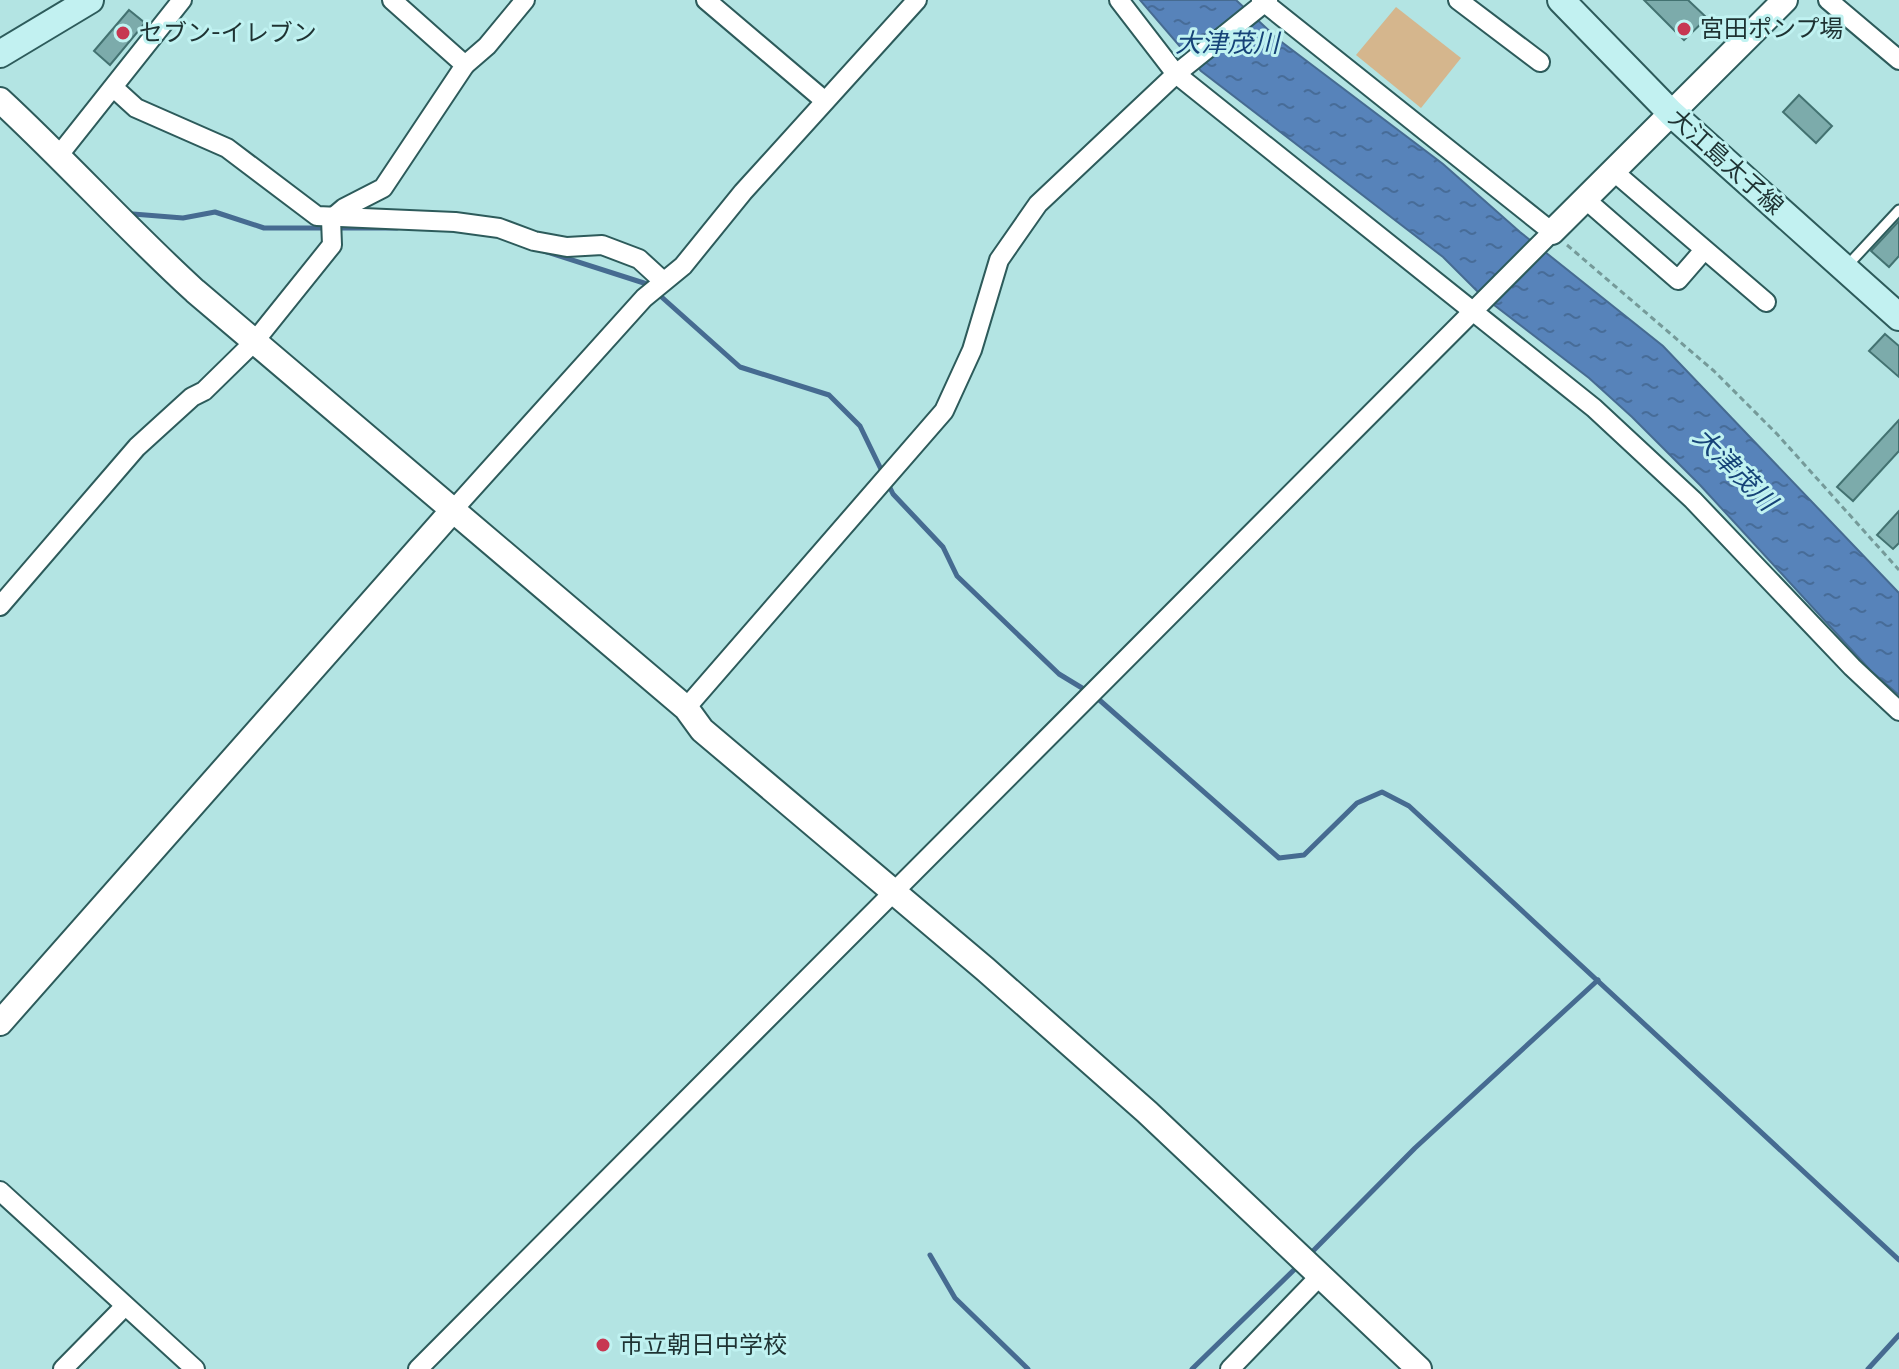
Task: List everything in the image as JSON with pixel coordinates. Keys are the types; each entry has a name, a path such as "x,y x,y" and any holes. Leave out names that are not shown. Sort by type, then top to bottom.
{"main road":[{"path":"0,54 90,0"},
{"name":"大江島太子線","path":"1561,0 1671,113 1899,317"}],"street":[{"path":"59,155 182,0"},
{"path":"392,0 465,65"},
{"path":"331,219 344,208 383,188 465,65 487,46 525,0"},
{"path":"706,0 825,101"},
{"path":"0,1023 453,510 644,298 683,266 917,0"},
{"path":"1119,0 1176,74 1594,408 1693,500 1852,667 1899,711"},
{"path":"1458,0 1540,62"},
{"path":"424,1367 1785,0"},
{"path":"1828,0 1899,60"},
{"path":"686,708 944,411 972,350 999,260 1038,204 1176,74 1265,1 1552,232"},
{"path":"114,88 136,108 227,148 317,216 455,222 499,228 534,241 567,247 602,245 639,259 663,281"},
{"path":"0,100 59,155 134,236 254,342 686,708 702,730 985,969 1147,1112 1419,1369"},
{"path":"1613,171 1766,302"},
{"path":"1585,199 1678,280 1704,250"},
{"path":"0,606 137,447 192,397 204,391 254,342 332,245 331,219"},
{"path":"0,1191 195,1369"},
{"path":"1230,1369 1319,1277"},
{"path":"63,1369 124,1307"}],"lane":[{"path":"1844,269 1899,210"}],"path":[{"path":"1552,232 1714,371 1777,434 1899,570"}],"shaded area":[{"path":"1396,7 1461,58 1421,108 1356,55"}],"water":[{"name":"大津茂川","path":"1140,0 1236,0 1279,40 1443,164 1520,232 1663,346 1899,593 1899,695 1871,671 1700,485 1632,417 1589,378 1481,295 1443,257 1201,71"}],"building":[{"name":"宮田ポンプ場","path":"1644,0 1688,0 1707,18 1684,40"},
{"name":"セブン-イレブン","path":"129,10 145,23 110,65 94,51"},
{"path":"1799,95 1832,126 1816,143 1783,112"},
{"path":"1899,221 1899,256 1889,267 1871,251"},
{"path":"1885,334 1899,346 1899,377 1869,351"},
{"path":"1899,420 1899,451 1853,501 1837,487"},
{"path":"1899,511 1899,543 1893,549 1877,535"}],"waterway":[{"path":"133,214 183,218 215,212 264,228 397,228"},
{"path":"544,251 647,284 740,367 829,395 860,426 893,494 943,547 957,576 1059,674 1087,691"},
{"path":"1096,697 1279,858 1304,855 1357,803 1382,792 1409,806 1899,1260"},
{"path":"1309,1255 1415,1148 1598,980"},
{"path":"930,1255 955,1298 1028,1369"},
{"path":"1192,1369 1299,1265"},
{"path":"1868,1369 1899,1335"}],"place":[{"name":"宮田ポンプ場","path":"1684,29"},
{"name":"セブン-イレブン","path":"123,33"},
{"name":"市立朝日中学校","path":"603,1345"}]}
